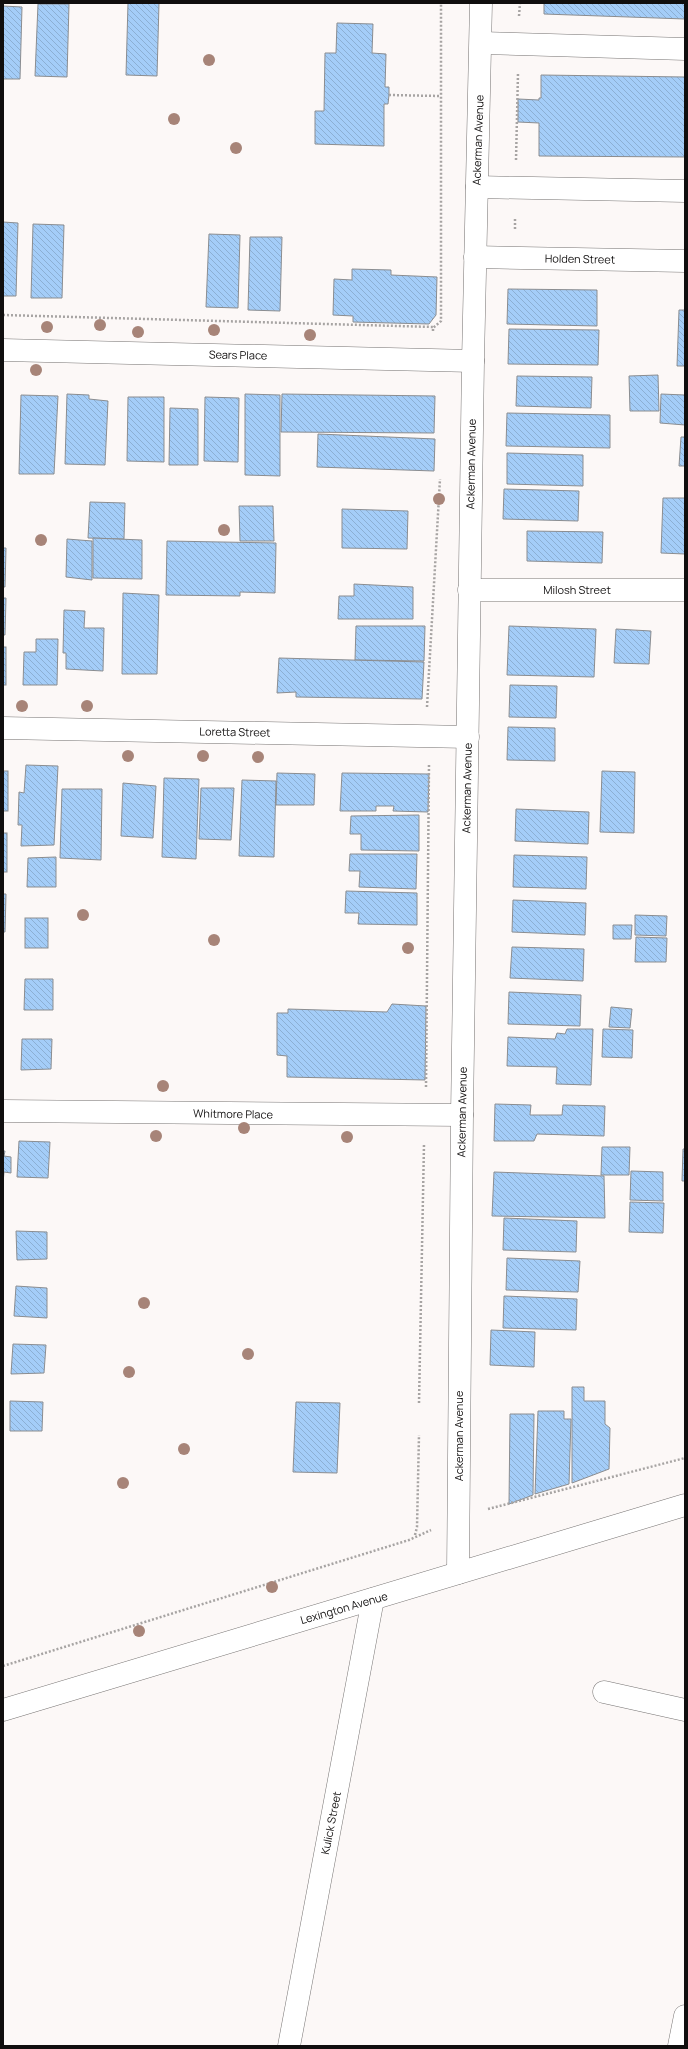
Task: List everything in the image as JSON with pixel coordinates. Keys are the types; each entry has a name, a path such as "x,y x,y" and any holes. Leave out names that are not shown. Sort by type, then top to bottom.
{"street":[{"name":"Ackerman Avenue","path":"458,1574 469,590 481,3"},
{"path":"481,43 685,49"},
{"path":"477,187 685,191"},
{"name":"Holden Street","path":"475,257 685,261"},
{"name":"Sears Place","path":"3,350 473,361"},
{"name":"Milosh Street","path":"469,590 685,590"},
{"name":"Loretta Street","path":"3,728 468,737"},
{"name":"Whitmore Place","path":"3,1111 424,1116 462,1115"},
{"name":"Lexington Avenue","path":"3,1710 685,1505"},
{"name":"Kulick Street","path":"289,2046 373,1600"},
{"path":"604,1692 685,1710"},
{"path":"679,2046 685,2016"}],"path":[{"path":"3,315 433,328 441,321 441,3"},
{"path":"389,95 440,96"},
{"path":"433,328 434,359"},
{"path":"419,1403 424,1116 428,736 427,702 441,475"},
{"path":"415,1535 417,1527 419,1435"},
{"path":"3,1666 409,1540 415,1535 480,1511 685,1458"}],"building":[{"path":"128,3 159,3 157,76 126,75"},
{"path":"544,3 685,3 685,19 544,14"},
{"path":"38,4 69,4 67,77 35,76"},
{"path":"3,6 22,7 20,79 3,79"},
{"path":"337,23 373,24 372,53 386,54 385,87 389,87 389,95 388,104 384,104 384,146 315,144 315,111 324,111 325,53 336,53"},
{"path":"541,75 685,77 685,157 539,156 539,123 518,122 518,99 539,100 539,98 541,98"},
{"path":"3,222 18,223 16,296 3,296"},
{"path":"33,224 64,225 62,298 31,298"},
{"path":"209,234 240,235 238,308 206,307"},
{"path":"250,237 282,237 280,311 248,310"},
{"path":"352,269 391,270 391,275 437,277 436,315 429,324 353,322 353,316 333,315 334,279 352,280"},
{"path":"508,289 597,290 597,326 507,324"},
{"path":"679,310 685,310 685,366 677,366"},
{"path":"509,329 599,330 598,365 508,364"},
{"path":"658,375 659,411 630,411 629,376"},
{"path":"517,376 592,377 591,408 516,406"},
{"path":"67,394 89,395 89,399 108,401 105,465 65,464"},
{"path":"245,394 280,395 280,476 245,475"},
{"path":"282,394 435,396 434,433 281,432"},
{"path":"661,394 685,395 685,425 660,423"},
{"path":"21,395 58,396 54,474 19,474"},
{"path":"128,397 164,397 164,462 127,461"},
{"path":"205,397 239,398 238,462 204,461"},
{"path":"170,408 198,409 198,465 169,465"},
{"path":"507,413 610,415 610,448 506,446"},
{"path":"318,434 435,439 434,471 317,467"},
{"path":"681,437 685,437 685,466 679,466"},
{"path":"507,453 583,455 583,486 507,484"},
{"path":"504,489 579,491 578,521 503,519"},
{"path":"663,498 685,498 685,554 661,553"},
{"path":"90,502 125,503 124,539 88,538"},
{"path":"239,506 273,506 274,541 240,541"},
{"path":"342,509 408,511 407,549 342,548"},
{"path":"527,531 603,532 602,563 527,561"},
{"path":"93,538 142,540 142,579 93,578"},
{"path":"67,539 92,541 92,580 66,577"},
{"path":"167,541 276,543 275,593 240,592 240,596 166,595"},
{"path":"3,548 6,548 5,587 3,587"},
{"path":"354,584 413,587 413,619 338,619 339,596 354,596"},
{"path":"123,593 159,595 157,674 122,674"},
{"path":"3,598 6,598 5,635 3,635"},
{"path":"64,610 85,611 84,628 104,628 103,671 66,669 66,653 63,653"},
{"path":"356,626 425,626 424,661 355,660"},
{"path":"509,626 596,629 594,677 507,675"},
{"path":"616,629 651,631 649,664 614,663"},
{"path":"36,639 58,639 57,685 23,685 24,652 36,652"},
{"path":"3,647 6,647 6,685 3,685"},
{"path":"279,658 424,662 422,699 296,697 296,692 277,693"},
{"path":"510,685 557,686 556,718 509,717"},
{"path":"508,727 555,728 555,761 507,760"},
{"path":"26,765 58,766 54,845 21,846 22,825 18,825 19,792 24,793"},
{"path":"3,771 8,771 8,811 3,811"},
{"path":"602,771 635,772 634,833 600,832"},
{"path":"277,773 315,774 314,805 276,805"},
{"path":"342,773 429,774 428,812 393,811 394,806 376,806 376,811 340,811"},
{"path":"164,778 199,779 196,859 162,857"},
{"path":"242,780 276,781 274,857 239,856"},
{"path":"123,783 156,786 153,838 121,836"},
{"path":"201,788 234,788 231,840 199,839"},
{"path":"62,789 102,789 101,860 60,858"},
{"path":"516,809 589,812 588,844 515,841"},
{"path":"419,815 419,851 361,850 361,834 350,834 351,816"},
{"path":"3,833 7,833 7,872 3,872"},
{"path":"350,854 417,854 416,889 359,887 360,871 349,871"},
{"path":"514,855 587,857 586,889 513,887"},
{"path":"56,857 56,887 27,887 28,858"},
{"path":"346,891 417,893 417,925 358,924 359,913 345,913"},
{"path":"3,894 6,894 5,932 3,932"},
{"path":"513,900 586,903 585,935 512,932"},
{"path":"635,915 667,916 666,936 635,935"},
{"path":"25,918 48,918 48,948 25,948"},
{"path":"613,925 632,925 631,939 613,939"},
{"path":"636,937 667,938 666,962 635,962"},
{"path":"512,947 584,949 583,981 510,978"},
{"path":"25,979 53,979 53,1010 24,1010"},
{"path":"509,992 581,995 580,1026 508,1024"},
{"path":"392,1004 426,1006 425,1080 287,1077 287,1056 277,1055 277,1013 288,1013 288,1009 387,1012"},
{"path":"611,1007 632,1009 630,1028 609,1027"},
{"path":"567,1029 593,1029 591,1085 556,1084 557,1067 507,1066 508,1037 555,1039 557,1033 565,1034"},
{"path":"603,1029 633,1030 632,1058 602,1057"},
{"path":"22,1039 52,1039 51,1069 21,1070"},
{"path":"495,1104 531,1105 530,1115 562,1115 563,1105 605,1106 604,1136 537,1134 534,1141 494,1141"},
{"path":"19,1141 50,1142 48,1178 17,1177"},
{"path":"602,1147 630,1147 629,1175 601,1175"},
{"path":"683,1149 685,1149 685,1181 682,1181"},
{"path":"3,1151 5,1151 4,1156 11,1157 11,1173 4,1172 3,1183"},
{"path":"631,1171 663,1172 663,1201 630,1200"},
{"path":"494,1172 604,1176 605,1218 492,1216"},
{"path":"630,1202 664,1203 663,1233 629,1232"},
{"path":"504,1218 577,1221 576,1252 503,1250"},
{"path":"16,1231 47,1232 47,1259 17,1260"},
{"path":"507,1258 580,1261 578,1292 506,1290"},
{"path":"16,1286 47,1288 47,1318 14,1316"},
{"path":"504,1296 577,1299 576,1330 503,1328"},
{"path":"491,1330 535,1332 534,1367 490,1365"},
{"path":"13,1344 46,1345 44,1373 11,1374"},
{"path":"572,1387 584,1387 584,1401 605,1401 605,1424 610,1428 609,1469 572,1483"},
{"path":"10,1401 43,1402 42,1431 10,1431"},
{"path":"296,1402 340,1403 337,1473 293,1472"},
{"path":"538,1411 564,1411 564,1419 571,1419 569,1484 535,1494"},
{"path":"510,1414 534,1414 533,1495 509,1504"}]}
